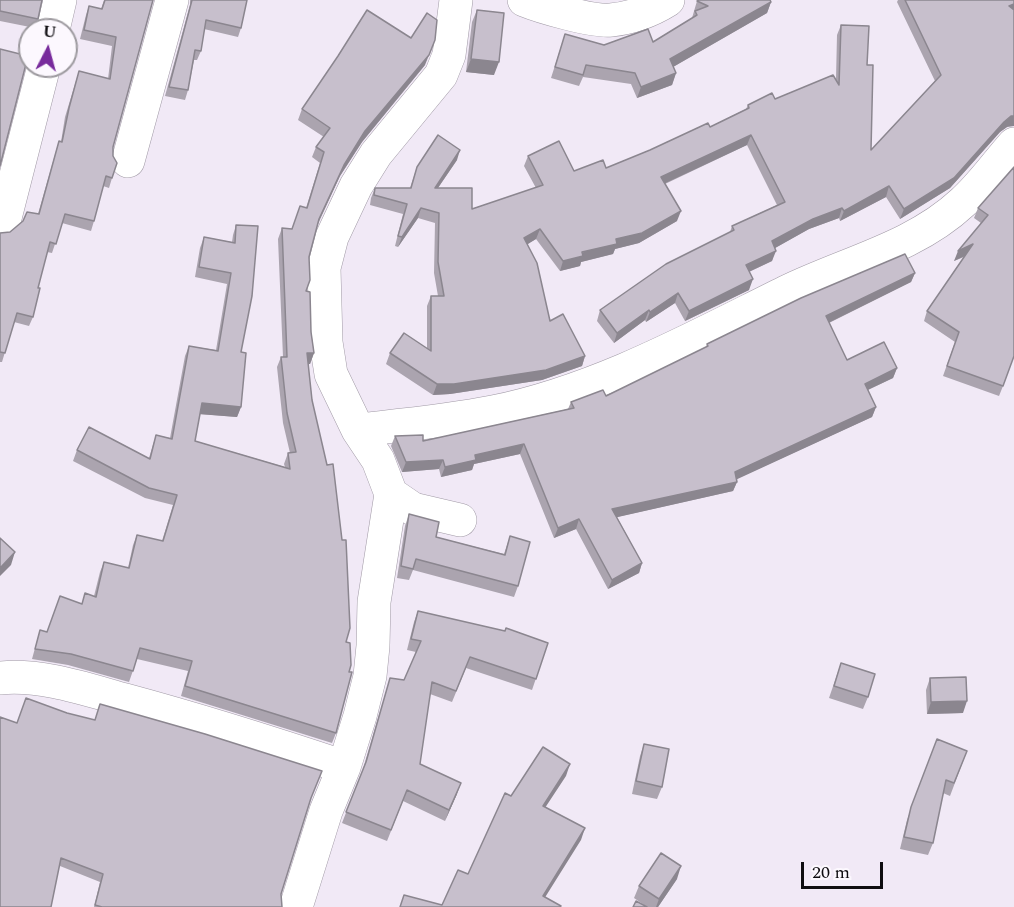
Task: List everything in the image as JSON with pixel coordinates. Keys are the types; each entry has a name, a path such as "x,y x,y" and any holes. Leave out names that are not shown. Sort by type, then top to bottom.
{"street":[{"path":"56,18 60,0"},
{"path":"128,161 171,0"},
{"path":"296,907 326,811 344,767 370,676 374,602 391,494 378,460 358,430 331,374 324,310 324,268 332,237 376,154 441,75 449,55 456,0"},
{"path":"524,0 569,14 610,21 653,10 668,0"},
{"path":"0,224 5,218 41,78"},
{"path":"358,430 413,425 494,412 571,391 635,366 789,291 898,244 963,202 1014,144"},
{"path":"391,494 413,509 460,520"},
{"path":"0,678 40,678 86,689 240,733 344,767"}],"building":[{"path":"0,0 42,0 38,18 0,11"},
{"path":"105,0 153,0 113,147 113,156 117,163 112,178 106,176 94,221 65,214 56,244 50,242 33,317 17,313 5,353 0,352 0,233 10,232 23,221 27,212 39,214 59,141 62,142 79,71 110,79 116,37 84,30 89,6 102,9"},
{"path":"192,0 247,0 241,28 206,20 201,51 195,50 188,90 169,87"},
{"path":"770,0 771,2 670,59 676,73 641,87 635,73 586,65 583,75 555,67 565,34 604,45 648,29 653,42 697,15 695,11 708,6 697,1"},
{"path":"905,0 1014,0 1014,4 1009,6 1014,10 1014,116 1004,122 954,178 904,209 889,186 844,211 842,208 813,219 772,241 776,251 746,265 753,279 689,311 678,293 617,333 600,310 666,264 734,230 732,226 785,202 751,135 661,177 681,211 642,233 616,239 617,244 582,252 583,256 563,261 540,229 524,238 537,263 550,321 563,314 585,356 546,370 454,384 437,384 390,353 404,333 431,351 431,296 444,296 438,262 439,213 421,208 402,237 398,236 407,204 374,195 375,188 411,188 417,167 438,135 460,150 435,188 472,188 472,209 543,185 528,156 559,141 574,171 603,160 606,168 708,123 710,127 749,108 748,105 772,93 775,99 833,75 839,85 841,25 869,26 867,65 873,65 871,150 941,75"},
{"path":"367,10 411,38 427,13 437,20 435,40 429,55 365,131 344,165 319,219 309,257 310,280 306,291 310,292 314,353 307,353 312,400 327,465 333,464 342,540 346,540 350,628 346,642 350,643 349,672 352,672 336,733 185,686 192,661 140,648 133,671 71,654 35,649 40,630 47,632 60,596 82,604 85,593 96,597 104,562 129,568 137,535 163,541 177,495 149,488 77,450 89,427 150,459 156,435 172,439 189,346 218,351 231,273 199,267 204,237 235,243 236,225 258,226 252,296 241,352 246,353 241,407 202,403 195,441 290,469 288,453 296,452 287,413 281,357 287,357 282,228 292,229 300,206 307,208 324,152 316,147 330,128 302,109"},
{"path":"477,10 504,13 499,62 471,59"},
{"path":"0,49 18,54 18,78 22,78 0,166"},
{"path":"1014,167 1014,356 1003,386 947,366 959,332 927,311 973,244 958,251 988,215 978,208"},
{"path":"905,254 915,273 826,316 847,360 884,342 897,368 865,384 876,407 735,472 737,482 612,509 642,563 612,580 579,519 558,528 524,444 475,455 476,460 445,467 443,460 406,462 395,436 423,435 423,441 574,408 571,402 603,390 606,396 801,298"},
{"path":"409,514 439,522 436,537 505,555 510,536 530,542 518,586 416,559 413,569 401,566"},
{"path":"0,538 15,552 0,568"},
{"path":"418,611 505,631 506,628 548,643 536,679 470,657 456,691 432,682 420,764 461,783 449,810 407,790 391,830 346,812 366,762 390,678 404,680 421,641 411,639"},
{"path":"841,663 875,674 868,697 834,686"},
{"path":"966,677 967,701 931,702 930,678"},
{"path":"26,698 67,713 95,720 100,704 322,771 311,798 281,894 282,907 102,907 95,905 103,874 61,858 51,907 0,907 0,717 17,723"},
{"path":"937,739 967,751 954,783 946,780 933,843 904,837 911,807"},
{"path":"644,744 669,749 662,787 636,781"},
{"path":"543,747 570,764 543,806 585,828 543,896 561,906 400,907 404,895 442,905 458,870 468,874 505,793 511,796"},
{"path":"661,853 681,866 659,899 639,886"},
{"path":"636,901 647,907 633,907"}]}
